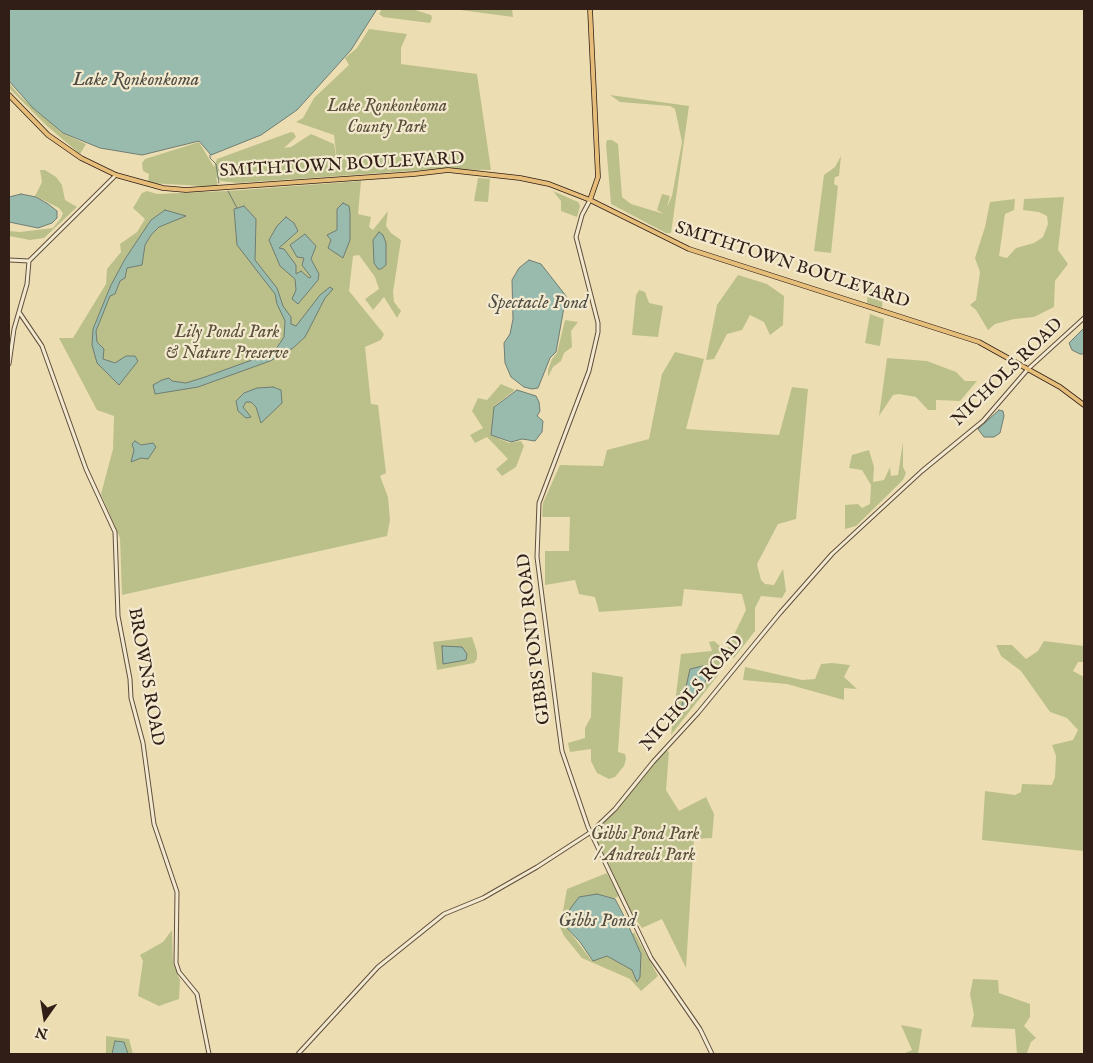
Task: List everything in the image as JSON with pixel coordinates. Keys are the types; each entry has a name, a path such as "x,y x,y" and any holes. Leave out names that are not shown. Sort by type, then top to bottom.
{"main road":[{"path":"590,9 598,177 590,200"},
{"name":"SMITHTOWN BOULEVARD","path":"9,95 48,135 81,158 116,175 162,188 186,190 448,170 535,181 590,200 689,249 979,342 1060,387 1084,405"}],"street":[{"path":"9,364 14,329 26,284 29,261 116,175"},
{"name":"GIBBS POND ROAD","path":"590,200 581,216 576,237 598,323 598,332 590,371 539,503 537,557 562,751 591,832 651,958 700,1029 712,1054"},
{"path":"9,260 29,261"},
{"name":"BROWNS ROAD","path":"19,312 42,346 86,469 115,532 118,616 130,679 131,698 143,743 154,824 177,892 176,963 180,972 197,994 209,1054"},
{"name":"NICHOLS ROAD","path":"298,1054 378,967 444,914 488,895 538,867 591,832 615,809 653,762 698,713 827,559 922,470 983,421 1028,370 1084,318"}],"green space":[{"path":"382,9 412,9 431,15 432,18 430,23 383,17 379,14"},
{"path":"453,9 512,9 513,17"},
{"name":"Lake Ronkonkoma County Park","path":"369,29 407,34 401,48 401,64 477,74 491,170 438,169 237,183 221,181 216,177 218,186 148,183 149,174 143,171 142,163 145,159 199,142 214,167 217,159 291,132 296,137 284,148 291,147 311,134 334,144 337,162 334,135 296,122 303,118 314,98 349,65 345,58 357,48"},
{"path":"9,83 20,96 62,133 86,144 80,154 47,126 10,89"},
{"path":"610,95 689,106 671,233 666,233 611,204 606,144 607,140 612,140 618,144 622,197 631,204 664,214 657,210 662,194 670,196 667,207 672,196 682,142 675,109 670,106 620,102"},
{"path":"841,156 839,176 835,177 834,184 838,186 831,253 814,251 824,175 835,167"},
{"path":"40,170 45,170 56,177 62,185 65,200 77,207 44,238 30,240 9,236 9,231 20,232 53,228 61,218 63,213 59,208 35,196 42,182"},
{"path":"478,178 490,179 488,202 474,201"},
{"name":"Lily Ponds Park & Nature Preserve","path":"361,181 358,214 371,217 369,227 373,230 388,211 386,226 391,233 401,240 393,292 394,302 401,311 397,318 384,297 373,310 365,299 379,289 375,277 359,255 353,256 349,291 384,334 381,340 365,347 371,404 378,405 386,473 380,476 388,497 390,520 387,536 122,595 120,538 101,494 113,449 114,416 97,410 59,338 73,338 106,284 107,269 121,252 120,244 137,232 145,219 133,208 142,193 147,191 157,194 228,191"},
{"path":"553,191 578,202 580,206 577,217 561,211 561,201"},
{"path":"1064,197 1058,250 1068,264 1055,281 1054,307 1034,317 1014,319 995,324 988,330 976,310 970,305 976,300 980,272 975,258 985,227 990,202 1015,199 1014,210 1005,214 999,256 1007,258 1016,248 1034,243 1043,237 1048,224 1047,216 1039,212 1023,210 1024,199"},
{"path":"738,275 767,284 784,296 783,325 770,335 764,322 750,315 742,330 727,334 714,359 706,360 717,305"},
{"path":"868,288 883,292 882,308 867,303"},
{"path":"639,290 645,292 649,303 663,306 658,337 632,335 636,295"},
{"path":"870,314 884,319 880,346 865,343"},
{"path":"565,320 578,322 571,331 572,347 564,353 561,361 553,367 548,377 548,370 552,359 557,353"},
{"path":"675,352 704,359 686,429 779,435 792,387 808,389 796,519 778,524 757,564 761,580 765,584 774,585 783,569 786,591 782,598 761,596 755,608 755,631 734,658 729,656 721,659 719,674 671,735 681,654 712,651 709,642 714,641 726,651 746,610 742,594 684,589 682,606 599,612 595,597 579,594 575,580 545,585 545,551 569,551 570,517 542,517 543,503 560,465 603,466 607,450 649,439 662,374"},
{"path":"887,358 927,361 956,372 965,381 977,381 960,401 936,400 936,410 928,410 916,397 899,394 893,395 879,416"},
{"path":"501,384 515,390 494,406 491,435 509,443 521,441 524,446 516,467 502,476 496,469 508,459 487,437 475,443 470,435 483,428 472,411 478,398 487,400"},
{"path":"903,442 903,467 906,473 903,480 856,526 845,529 845,505 858,504 862,508 870,504 871,485 862,470 849,468 852,455 869,450 874,467 873,482 884,480 890,467 891,476 898,475"},
{"path":"472,637 477,652 477,659 474,663 437,670 433,642"},
{"path":"1044,641 1084,646 1084,662 1078,662 1073,671 1084,677 1084,851 982,840 985,791 1015,795 1021,792 1022,784 1052,785 1055,777 1056,756 1052,745 1073,740 1078,730 1067,718 1050,712 1021,671 1001,656 996,645 1012,645 1026,659 1038,651"},
{"path":"821,664 850,665 844,677 857,689 844,688 844,700 787,684 743,680 745,667 802,680 815,679"},
{"path":"592,672 623,677 618,752 625,754 626,759 624,766 615,777 609,779 597,773 591,761 591,749 570,752 568,743 585,738 585,728 591,717"},
{"name":"Gibbs Pond Park / Andreoli Park","path":"665,749 669,752 666,790 679,811 706,797 714,814 712,838 694,839 686,968 662,919 642,928 637,921 634,922 591,832 615,809"},
{"path":"607,873 619,896 613,899 597,894 566,927 592,961 607,956 632,970 641,955 632,934 634,932 658,976 641,991 630,979 582,958 564,936 560,927 567,889"},
{"path":"172,930 173,963 180,980 179,999 159,1006 138,996 143,961 140,955 163,942"},
{"path":"973,979 998,980 999,993 1030,1004 1030,1017 1024,1026 1036,1038 1031,1042 1027,1053 1017,1054 1015,1029 971,1027 974,1015 970,994"},
{"path":"901,1025 922,1029 918,1054 903,1054 912,1050"},
{"path":"106,1036 129,1039 133,1054 128,1054 124,1042 115,1041 112,1054 106,1054"}],"water":[{"name":"Lake Ronkonkoma","path":"9,9 377,9 351,50 297,110 261,135 211,155 199,141 142,155 100,148 63,133 33,108 9,81"},
{"path":"21,194 36,197 48,204 57,211 57,218 52,223 38,228 9,222 9,197"},
{"path":"343,203 349,206 350,240 343,258 328,248 331,240 327,235 337,230 337,209"},
{"path":"244,206 256,219 255,260 277,288 283,306 291,317 291,324 296,326 320,295 330,287 333,289 325,298 305,337 293,348 270,361 198,387 155,394 153,385 162,380 169,378 172,381 186,383 205,377 274,352 284,337 285,321 277,304 275,294 237,245 234,209"},
{"path":"165,210 186,216 159,227 151,235 145,245 142,265 127,268 125,278 120,281 115,294 110,296 96,331 97,342 104,349 103,359 115,363 126,356 135,356 138,361 119,385 97,363 92,345 93,329 111,285 125,259 151,220"},
{"path":"286,217 294,223 298,231 279,248 284,249 296,265 296,274 301,271 309,278 311,277 302,265 304,258 297,257 290,245 305,234 316,246 311,259 319,274 318,280 298,304 292,299 296,290 295,279 280,266 269,240 277,226"},
{"path":"379,232 383,235 386,243 386,265 381,269 378,269 374,263 373,240"},
{"name":"Spectacle Pond","path":"529,260 541,264 566,296 556,352 550,358 538,388 532,389 524,387 511,377 505,363 504,343 510,334 513,319 512,280 519,268"},
{"path":"1084,328 1084,354 1080,354 1072,350 1069,343"},
{"path":"273,387 281,390 282,403 261,423 256,407 251,402 246,402 243,407 251,417 246,418 238,411 236,401 244,393 257,388"},
{"path":"517,390 536,396 539,402 540,411 537,416 543,421 542,432 535,441 522,439 511,442 491,435 494,407"},
{"path":"999,410 1003,411 1004,416 1000,433 994,437 984,437 978,429"},
{"path":"135,441 141,445 153,443 156,447 148,459 141,458 131,462 134,450 132,444"},
{"path":"442,646 462,647 467,654 466,660 443,664"},
{"path":"703,666 710,675 679,718 690,669"},
{"name":"Gibbs Pond","path":"597,894 615,899 625,918 641,954 640,977 637,982 632,970 607,956 593,961 580,942 566,927 570,909 579,897"},
{"path":"115,1041 124,1042 128,1054 112,1054"}],"waterway":[{"path":"210,155 210,158 216,164 219,183"},
{"path":"228,191 237,208"}]}
